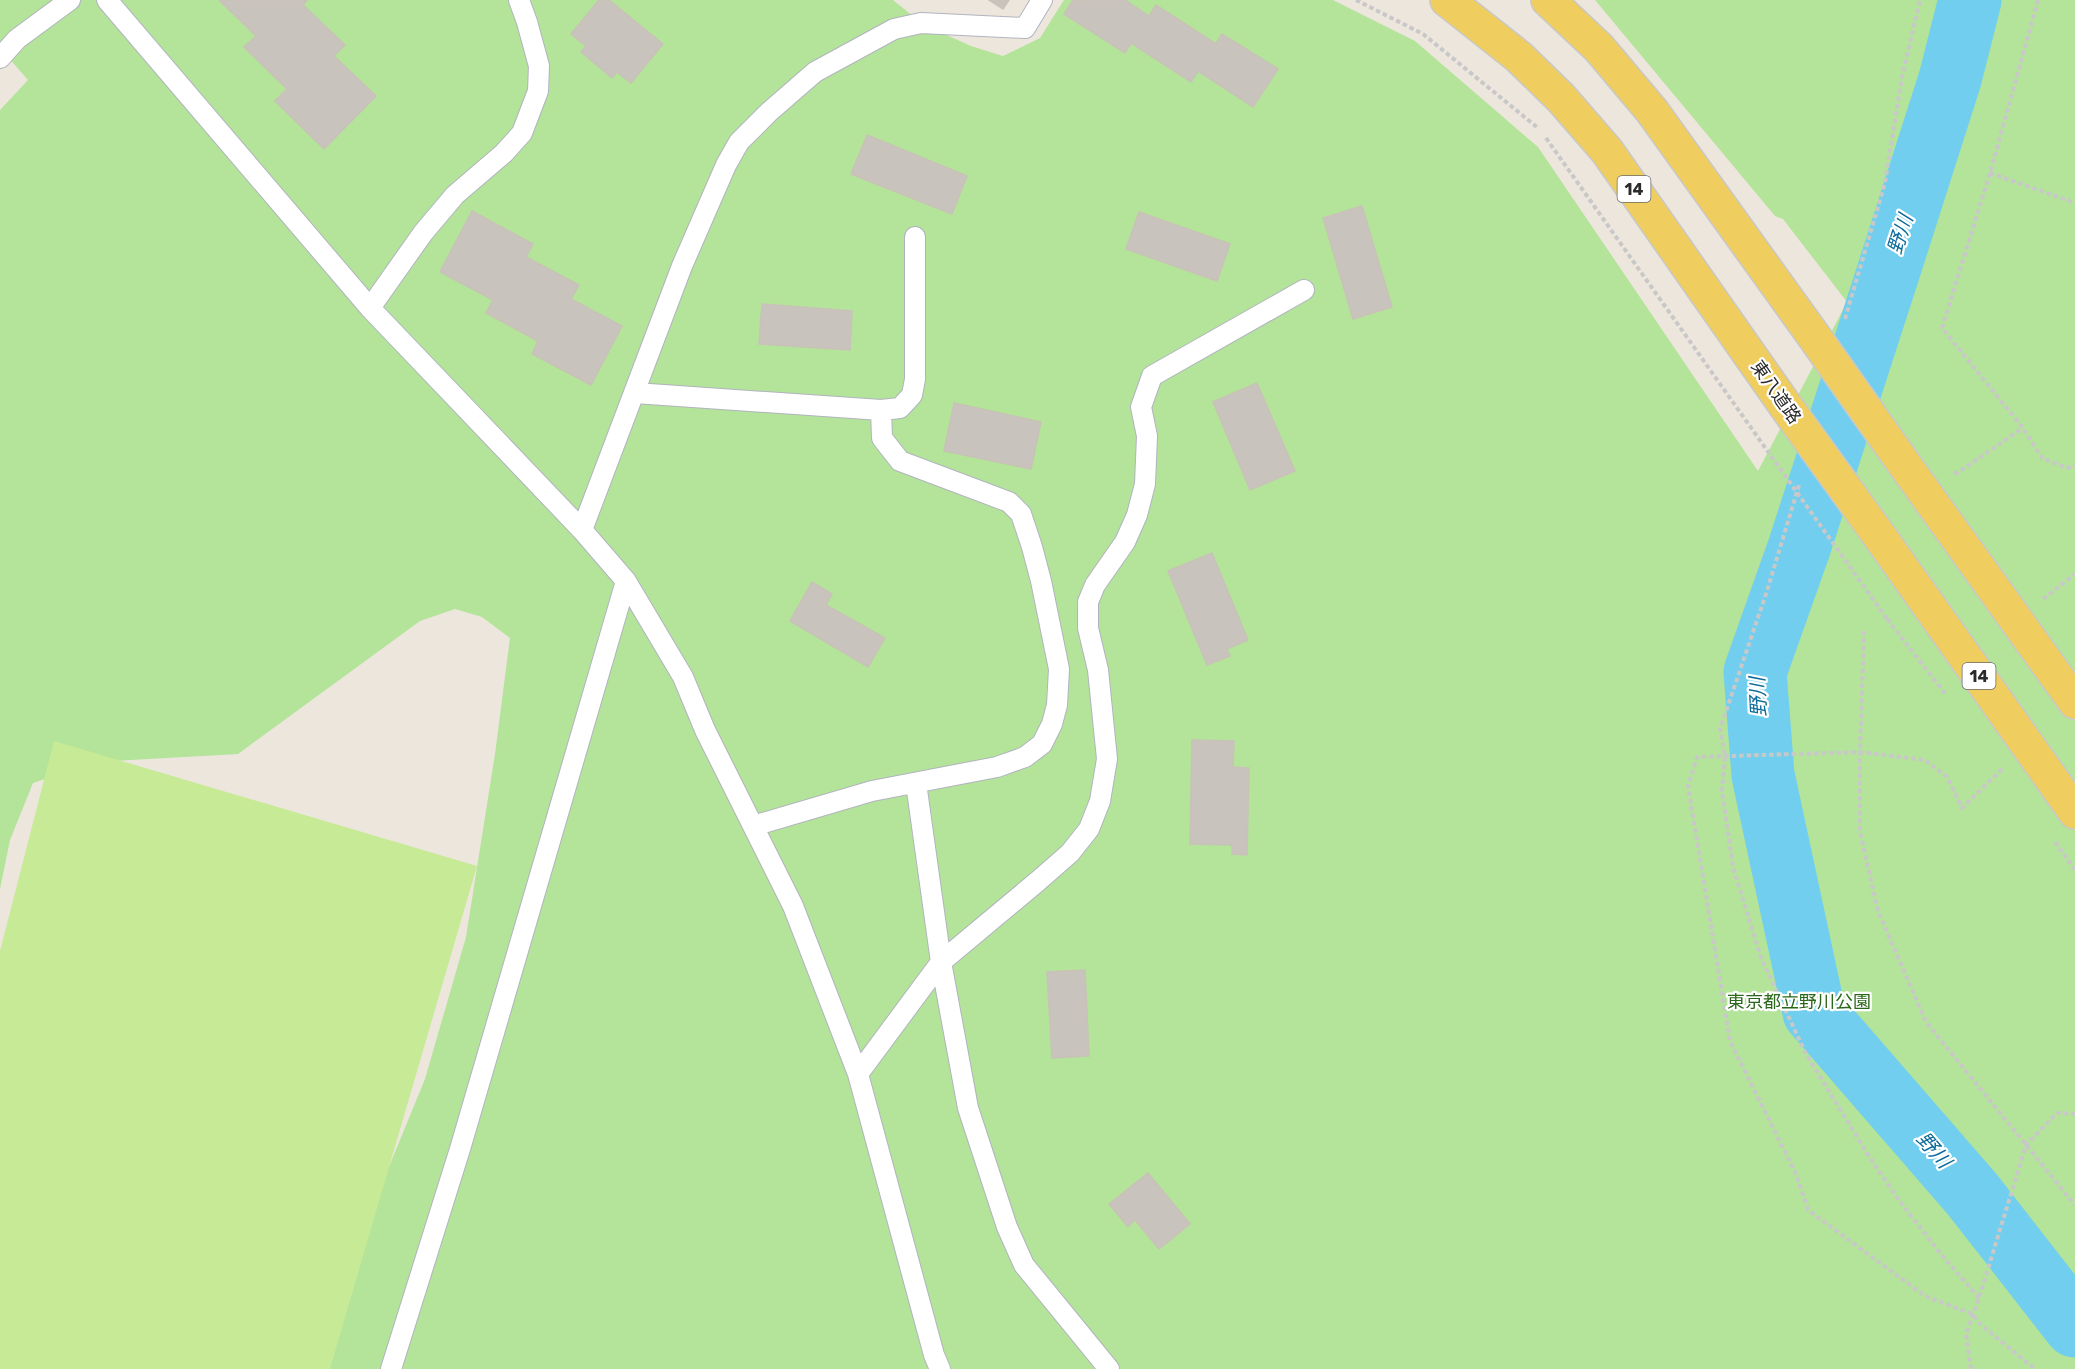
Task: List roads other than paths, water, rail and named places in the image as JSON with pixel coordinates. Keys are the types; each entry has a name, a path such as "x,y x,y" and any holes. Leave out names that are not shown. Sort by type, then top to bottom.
{"main road":[{"name":"東八道路","path":"1447,0 1519,57 1561,98 1607,151 2075,812"},
{"path":"1548,0 1599,48 1652,111 1830,336 1902,461 2075,702"}],"lane":[{"path":"0,58 17,39 70,0"},
{"path":"107,0 370,308 582,530 626,581 683,677 705,730 793,906 858,1074 934,1355 940,1369"},
{"path":"370,308 423,233 455,195 504,153 522,133 538,91 539,66 519,0"},
{"path":"582,530 682,267 726,165 739,142 815,72 894,29 921,23 1025,28 1042,0"},
{"path":"635,393 880,410 900,408 912,395 915,378 915,237"},
{"path":"858,1074 941,962 1070,853 1089,829 1100,801 1107,759 1098,670 1089,628 1088,602 1095,585 1125,542 1137,515 1144,484 1147,436 1141,407 1152,376 1304,290"},
{"path":"753,826 872,791 998,767 1025,757 1042,744 1052,724 1057,705 1059,669 1041,582 1021,514 1009,502 900,461 882,438 880,410"},
{"path":"391,1369 460,1149 626,581"},
{"path":"916,783 941,962 968,1108 1007,1227 1024,1265 1109,1369"}],"waterway":[{"name":"野川","path":"1970,0 1950,79 1888,273 1799,548 1755,672 1763,775 1814,1012 1972,1194 2075,1326"}],"park label":[{"name":"東京都立野川公園","path":"1799,1002"}]}
